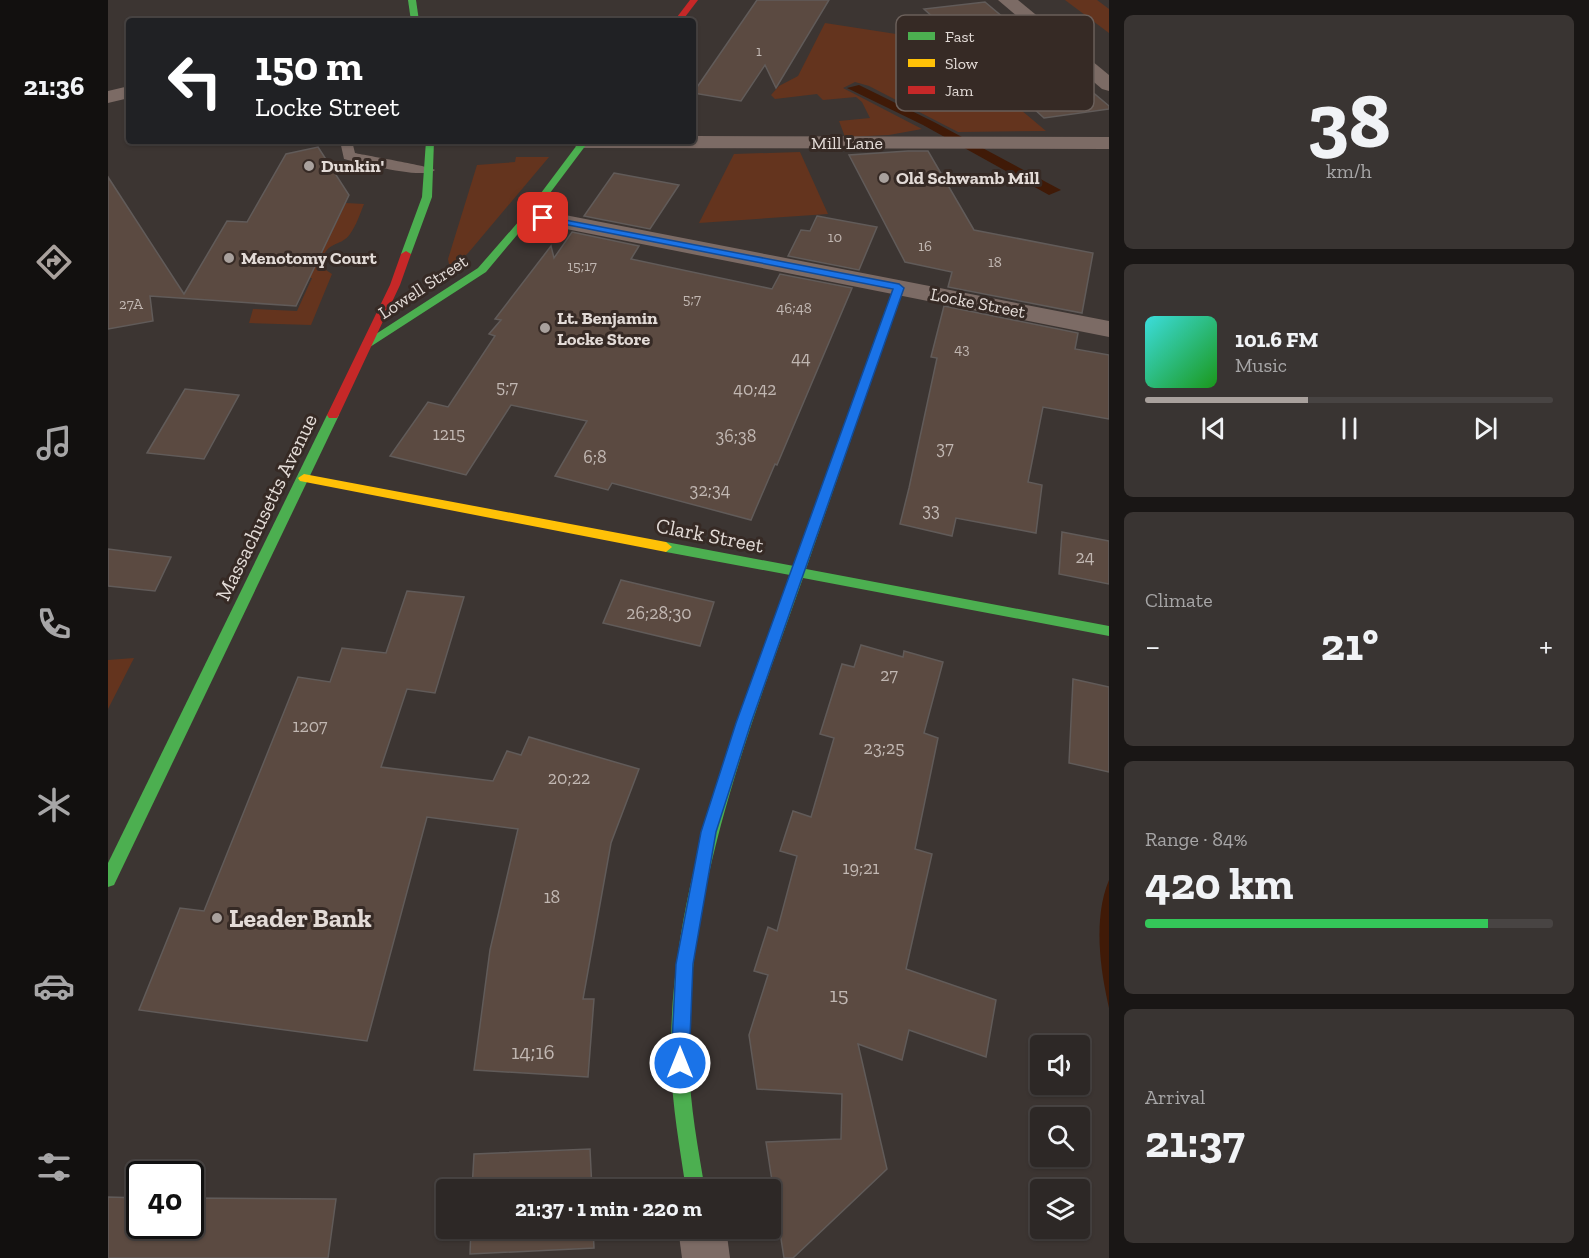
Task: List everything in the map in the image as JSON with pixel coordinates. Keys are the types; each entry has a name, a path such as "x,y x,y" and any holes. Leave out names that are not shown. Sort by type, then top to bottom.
{"street":[{"path":"412,0 415,18"},
{"path":"680,18 694,0"},
{"path":"1007,0 1025,15"},
{"path":"1094,72 1109,85"},
{"path":"108,97 126,93"},
{"name":"Mill Lane","path":"696,142 1109,143"},
{"name":"Massachusetts Avenue","path":"108,880 304,478 395,285 427,197 430,144"},
{"name":"Lowell Street","path":"366,345 482,270 529,215 583,144"},
{"name":"Locke Street","path":"529,215 1109,329"},
{"path":"694,1179 682,1097 680,1046 685,964 709,832 729,766 796,573 899,288"},
{"name":"Clark Street","path":"304,478 1109,631"},
{"path":"703,1239 706,1258"}],"lane":[{"path":"347,144 349,156 388,165 428,170"}],"shaded area":[{"path":"1065,0 1097,0 1109,9 1109,33 1094,22 1094,15 1085,15"},
{"path":"825,23 896,34 896,100 869,86 855,82 843,88 922,129 889,135 845,137 839,121 870,118 862,102 856,97 823,100 817,94 775,99 771,95 779,86 798,76"},
{"path":"859,85 896,103 896,111 912,111 1061,190 1049,195 923,125 847,88"},
{"path":"917,111 1022,111 1046,131 958,132"},
{"path":"800,152 828,214 699,223 734,154"},
{"path":"516,157 549,157 469,252 457,264 449,264 448,259 477,165 515,162"},
{"path":"346,203 364,204 350,234 325,253 323,268 332,274 311,325 249,323 253,309 297,311 312,278 247,273 270,229 331,233"},
{"path":"134,658 108,709 108,660"},
{"path":"1109,880 1109,1008 1101,960 1100,927 1104,895"}],"building":[{"path":"757,0 829,0 776,88 765,65 741,101 696,94 696,89"},
{"path":"985,2 1000,15 931,15 924,9"},
{"path":"1094,93 1109,106 1109,109 1044,118 1036,111 1094,111"},
{"path":"318,147 349,195 296,306 150,296 153,321 108,329 108,177 184,294 227,221 247,222 286,154"},
{"path":"928,151 974,230 1093,253 1082,313 948,287 952,272 905,262 849,155"},
{"path":"614,173 679,185 650,229 584,216"},
{"path":"817,216 877,227 859,270 788,256 801,230 810,231"},
{"path":"572,232 639,246 631,259 772,289 780,274 852,288 777,465 775,464 751,520 612,483 608,490 555,476 587,421 511,405 466,475 390,456 428,402 448,407 495,336 489,334 501,320 495,319 551,246 554,258"},
{"path":"944,306 1078,333 1075,349 1109,355 1109,419 1043,407 1028,482 1042,485 1036,533 956,518 952,536 900,524 937,358 931,357"},
{"path":"185,389 239,395 204,459 147,453"},
{"path":"1062,532 1109,541 1109,584 1059,574"},
{"path":"108,549 171,557 155,591 108,586"},
{"path":"621,580 714,602 700,646 603,623"},
{"path":"407,591 464,597 435,693 407,689 381,767 493,781 507,751 521,755 529,737 639,769 611,843 583,999 594,999 588,1077 474,1070 490,950 518,829 427,817 367,1041 139,1010 180,908 204,911 298,677 330,682 342,648 386,653"},
{"path":"861,645 903,657 904,651 943,662 924,733 938,738 915,849 932,854 906,969 996,1000 986,1057 909,1030 902,1060 858,1044 887,1169 793,1258 784,1258 781,1239 781,1179 772,1179 766,1142 841,1139 842,1094 757,1089 749,1035 768,975 754,971 768,927 777,931 797,856 780,851 793,811 811,817 834,738 820,734 842,664 854,667"},
{"path":"1073,679 1109,687 1109,772 1069,763"},
{"path":"590,1149 591,1179 473,1179 474,1154"},
{"path":"108,1197 126,1198 126,1239 204,1239 204,1198 336,1199 328,1258 108,1258"},
{"path":"471,1239 594,1239 594,1248 470,1254"}],"traffic: fast":[{"path":"412,0 415,18"},
{"path":"406,254 427,197 430,144"},
{"path":"366,345 482,270 529,215 583,144"},
{"path":"108,880 333,415"},
{"path":"694,1179 683,1100 680,1046 688,945 697,895 708,846 736,749 851,422"},
{"path":"666,547 1109,631"}],"traffic: slow":[{"path":"304,478 666,547"}],"traffic: jam":[{"path":"680,18 694,0"},
{"path":"333,415 395,285 406,254"},
{"path":"851,422 899,288"}],"place":[{"name":"Dunkin'","path":"309,166"},
{"name":"Old Schwamb Mill","path":"884,178"},
{"name":"Menotomy Court","path":"229,258"},
{"name":"Lt. Benjamin Locke Store","path":"545,328"},
{"name":"Leader Bank","path":"217,918"}],"route":[{"path":"543,218 899,288 796,573 729,766 709,832 685,964 680,1063"}]}
